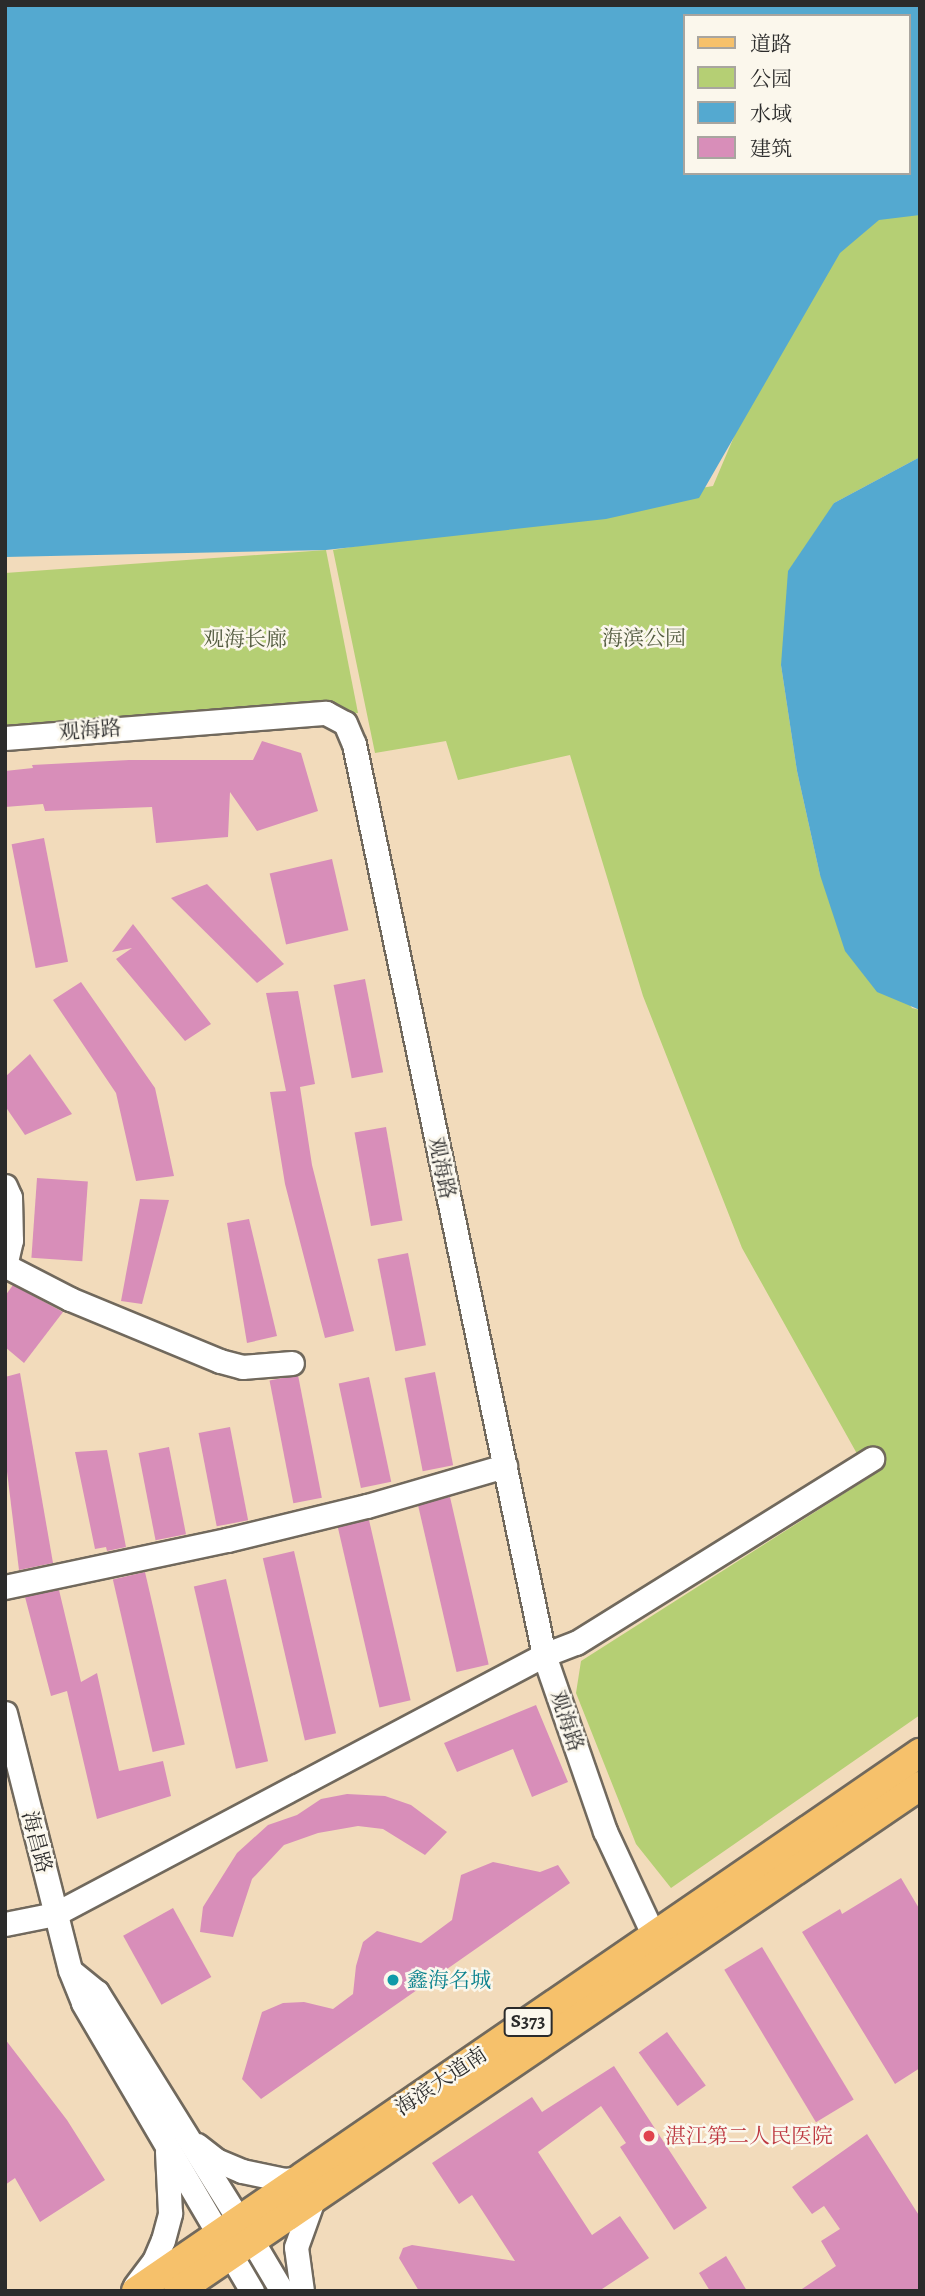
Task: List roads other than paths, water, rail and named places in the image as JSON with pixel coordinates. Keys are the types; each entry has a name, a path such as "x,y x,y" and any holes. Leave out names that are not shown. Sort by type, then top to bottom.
{"main road":[{"name":"海滨大道南","path":"307,2188 654,1936 920,1753"},
{"name":"海滨大道南","path":"136,2291 238,2233 920,1786"},
{"name":"海滨大道南","path":"178,2291 238,2233"}],"street":[{"name":"观海路","path":"5,738 326,713 345,723 354,744 544,1655 605,1831 654,1936"},
{"path":"5,1186 10,1198 11,1240 6,1267 70,1298 220,1361 242,1367 292,1363"},
{"path":"5,1924 55,1914 544,1655 576,1643 872,1459"},
{"path":"5,1587 240,1537 367,1506 505,1466"},
{"name":"海昌路","path":"5,1713 70,1970 83,2003 238,2233"},
{"path":"131,2291 154,2261 163,2240 170,2213 176,2141 242,2171 285,2180 307,2188 296,2247 302,2291"},
{"path":"238,2233 252,2291"},
{"path":"238,2233 282,2291"}],"water":[{"path":"5,5 920,5 920,215 879,220 840,253 699,498 606,519 326,550 5,557"},
{"path":"920,457 920,1010 877,992 845,951 820,875 797,771 781,665 788,571 834,503"}],"place":[{"name":"鑫海名城","path":"393,1980"},
{"name":"湛江第二人民医院","path":"649,2136"}],"park label":[{"name":"海滨公园","path":"644,638"},
{"name":"观海长廊","path":"245,639"}]}
